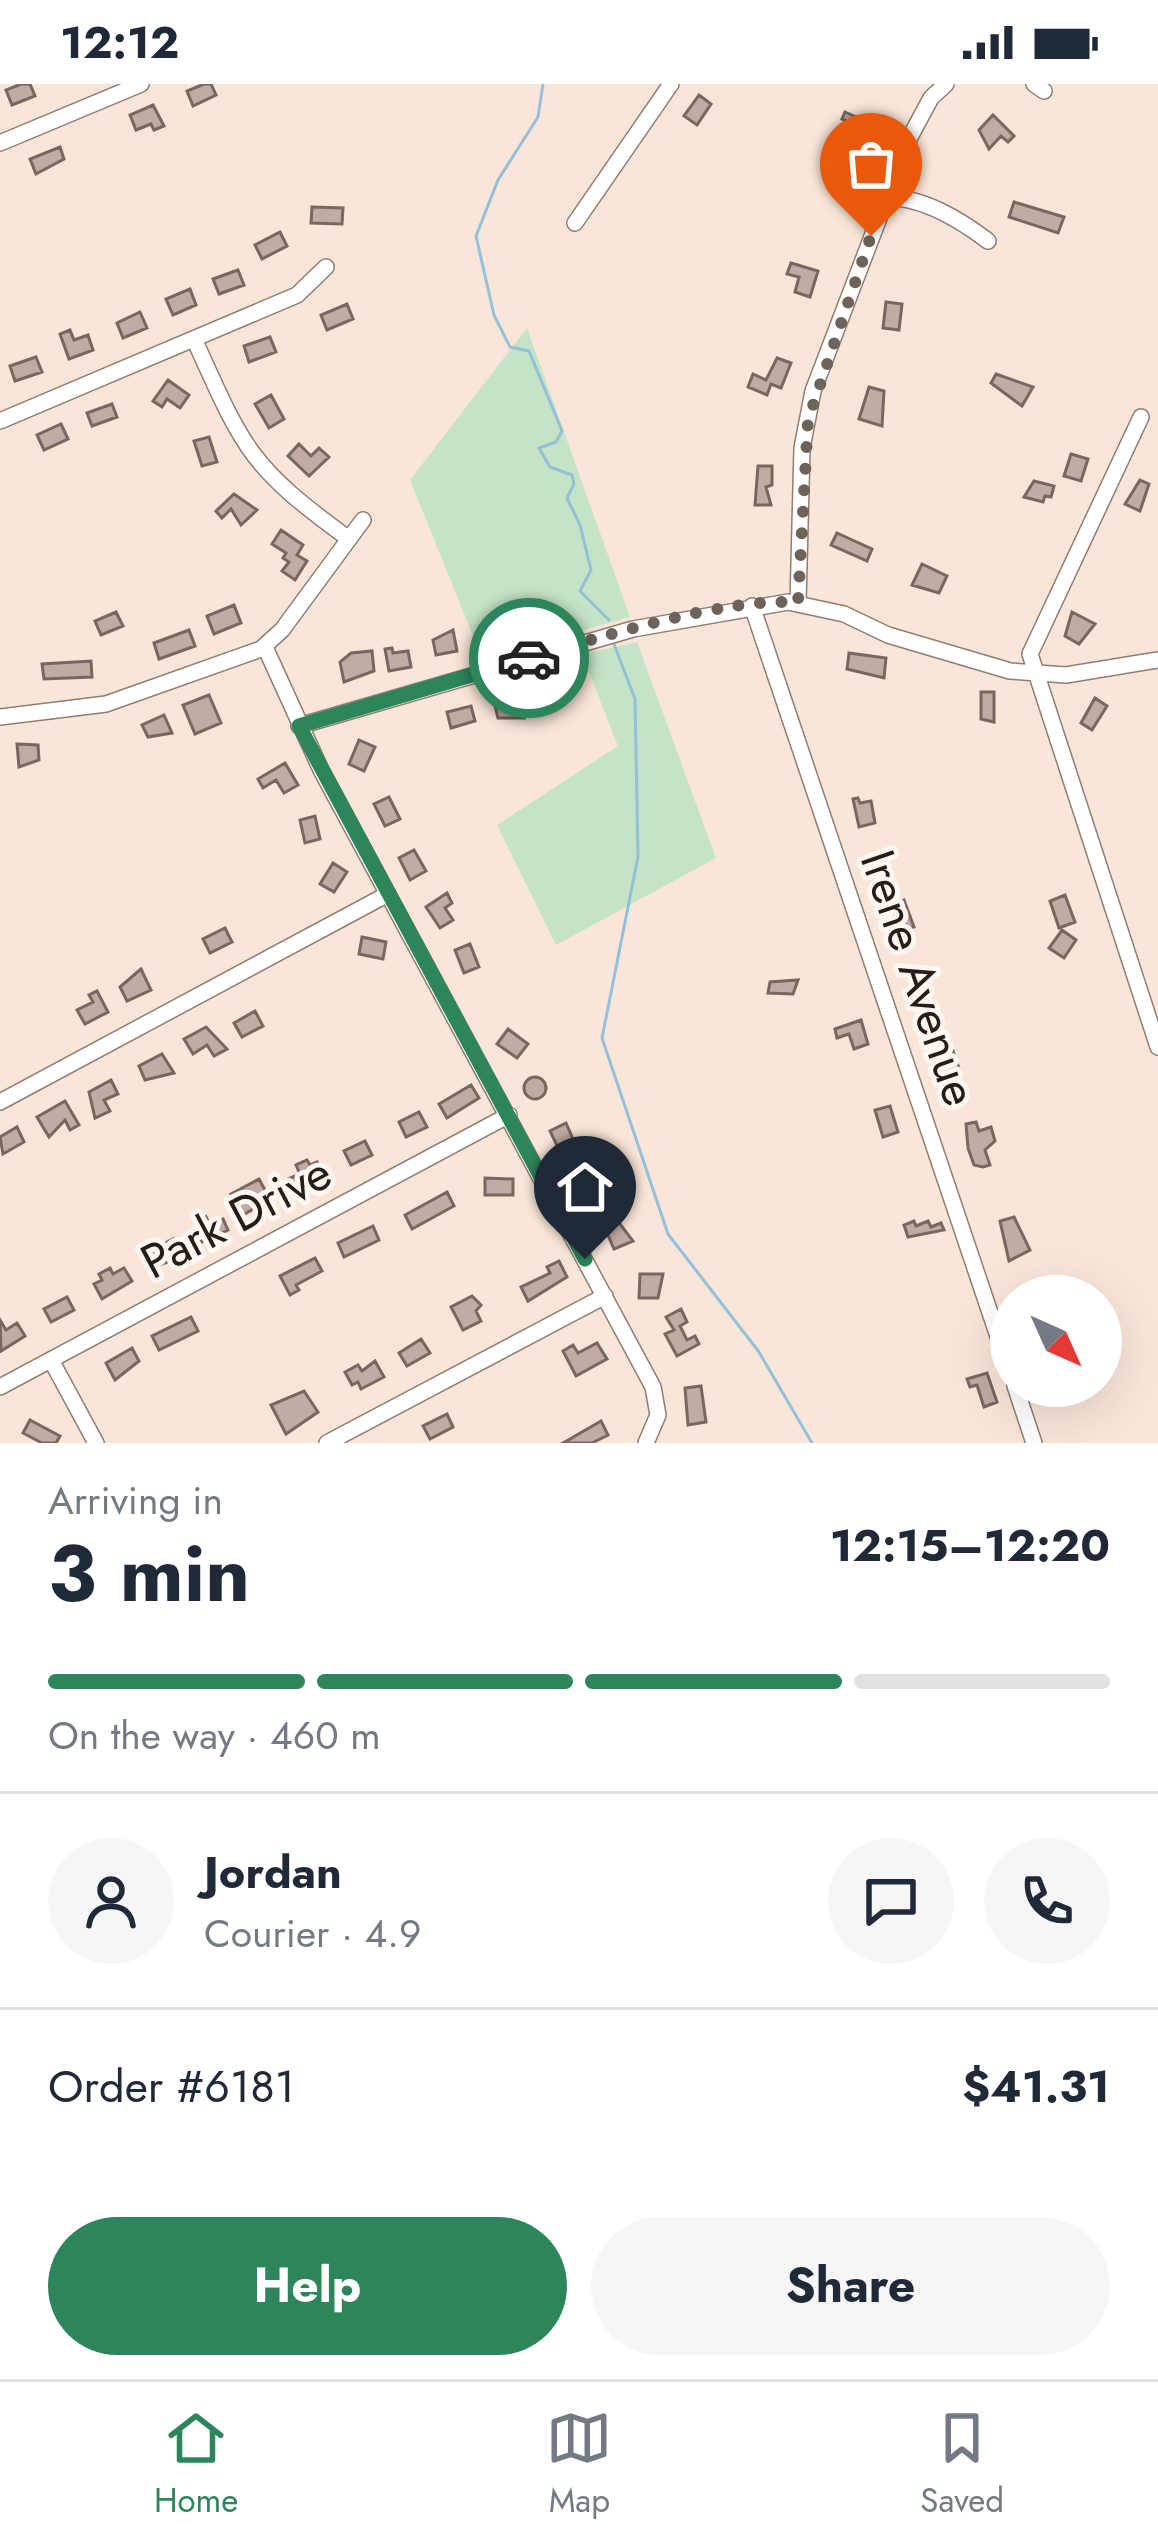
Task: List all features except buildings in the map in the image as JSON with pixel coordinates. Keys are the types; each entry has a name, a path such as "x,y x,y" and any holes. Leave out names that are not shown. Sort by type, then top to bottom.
{"street":[{"path":"0,143 141,84"},
{"path":"574,223 671,84"},
{"path":"798,603 802,448 813,392 919,116 946,84"},
{"path":"885,196 905,197 944,213 988,241"},
{"path":"0,421 302,293 326,267"},
{"path":"195,340 249,455 276,485 349,539"},
{"path":"1141,417 1030,654 1158,1046"},
{"path":"0,717 106,704 265,646 362,520"},
{"path":"299,726 633,628 752,606 798,603 966,658 1033,671 1092,673 1158,660"},
{"name":"Irene Avenue","path":"752,606 990,1314"},
{"path":"265,646 299,726 656,1393 657,1420 646,1443"},
{"path":"0,1102 388,894"},
{"name":"Park Drive","path":"0,1388 508,1115"},
{"path":"327,1443 605,1295"},
{"path":"51,1360 96,1443"},
{"path":"1022,1407 1034,1443"}],"green space":[{"path":"527,328 630,617 482,658 410,480"},
{"path":"637,642 716,858 556,945 497,825 618,746 582,654"}],"waterway":[{"path":"543,84 538,117 498,180 476,236 494,315 510,347 529,351 562,431 556,442 539,448 550,467 572,475 574,484 567,498 580,525 591,570 580,591 609,620"},
{"path":"614,644 635,699 638,857 602,1038 668,1234 759,1352 812,1443"}],"way so far":[{"path":"529,658 633,628 752,606 798,603 802,448 813,392 871,236"}],"route":[{"path":"529,658 299,726 585,1259"}]}
